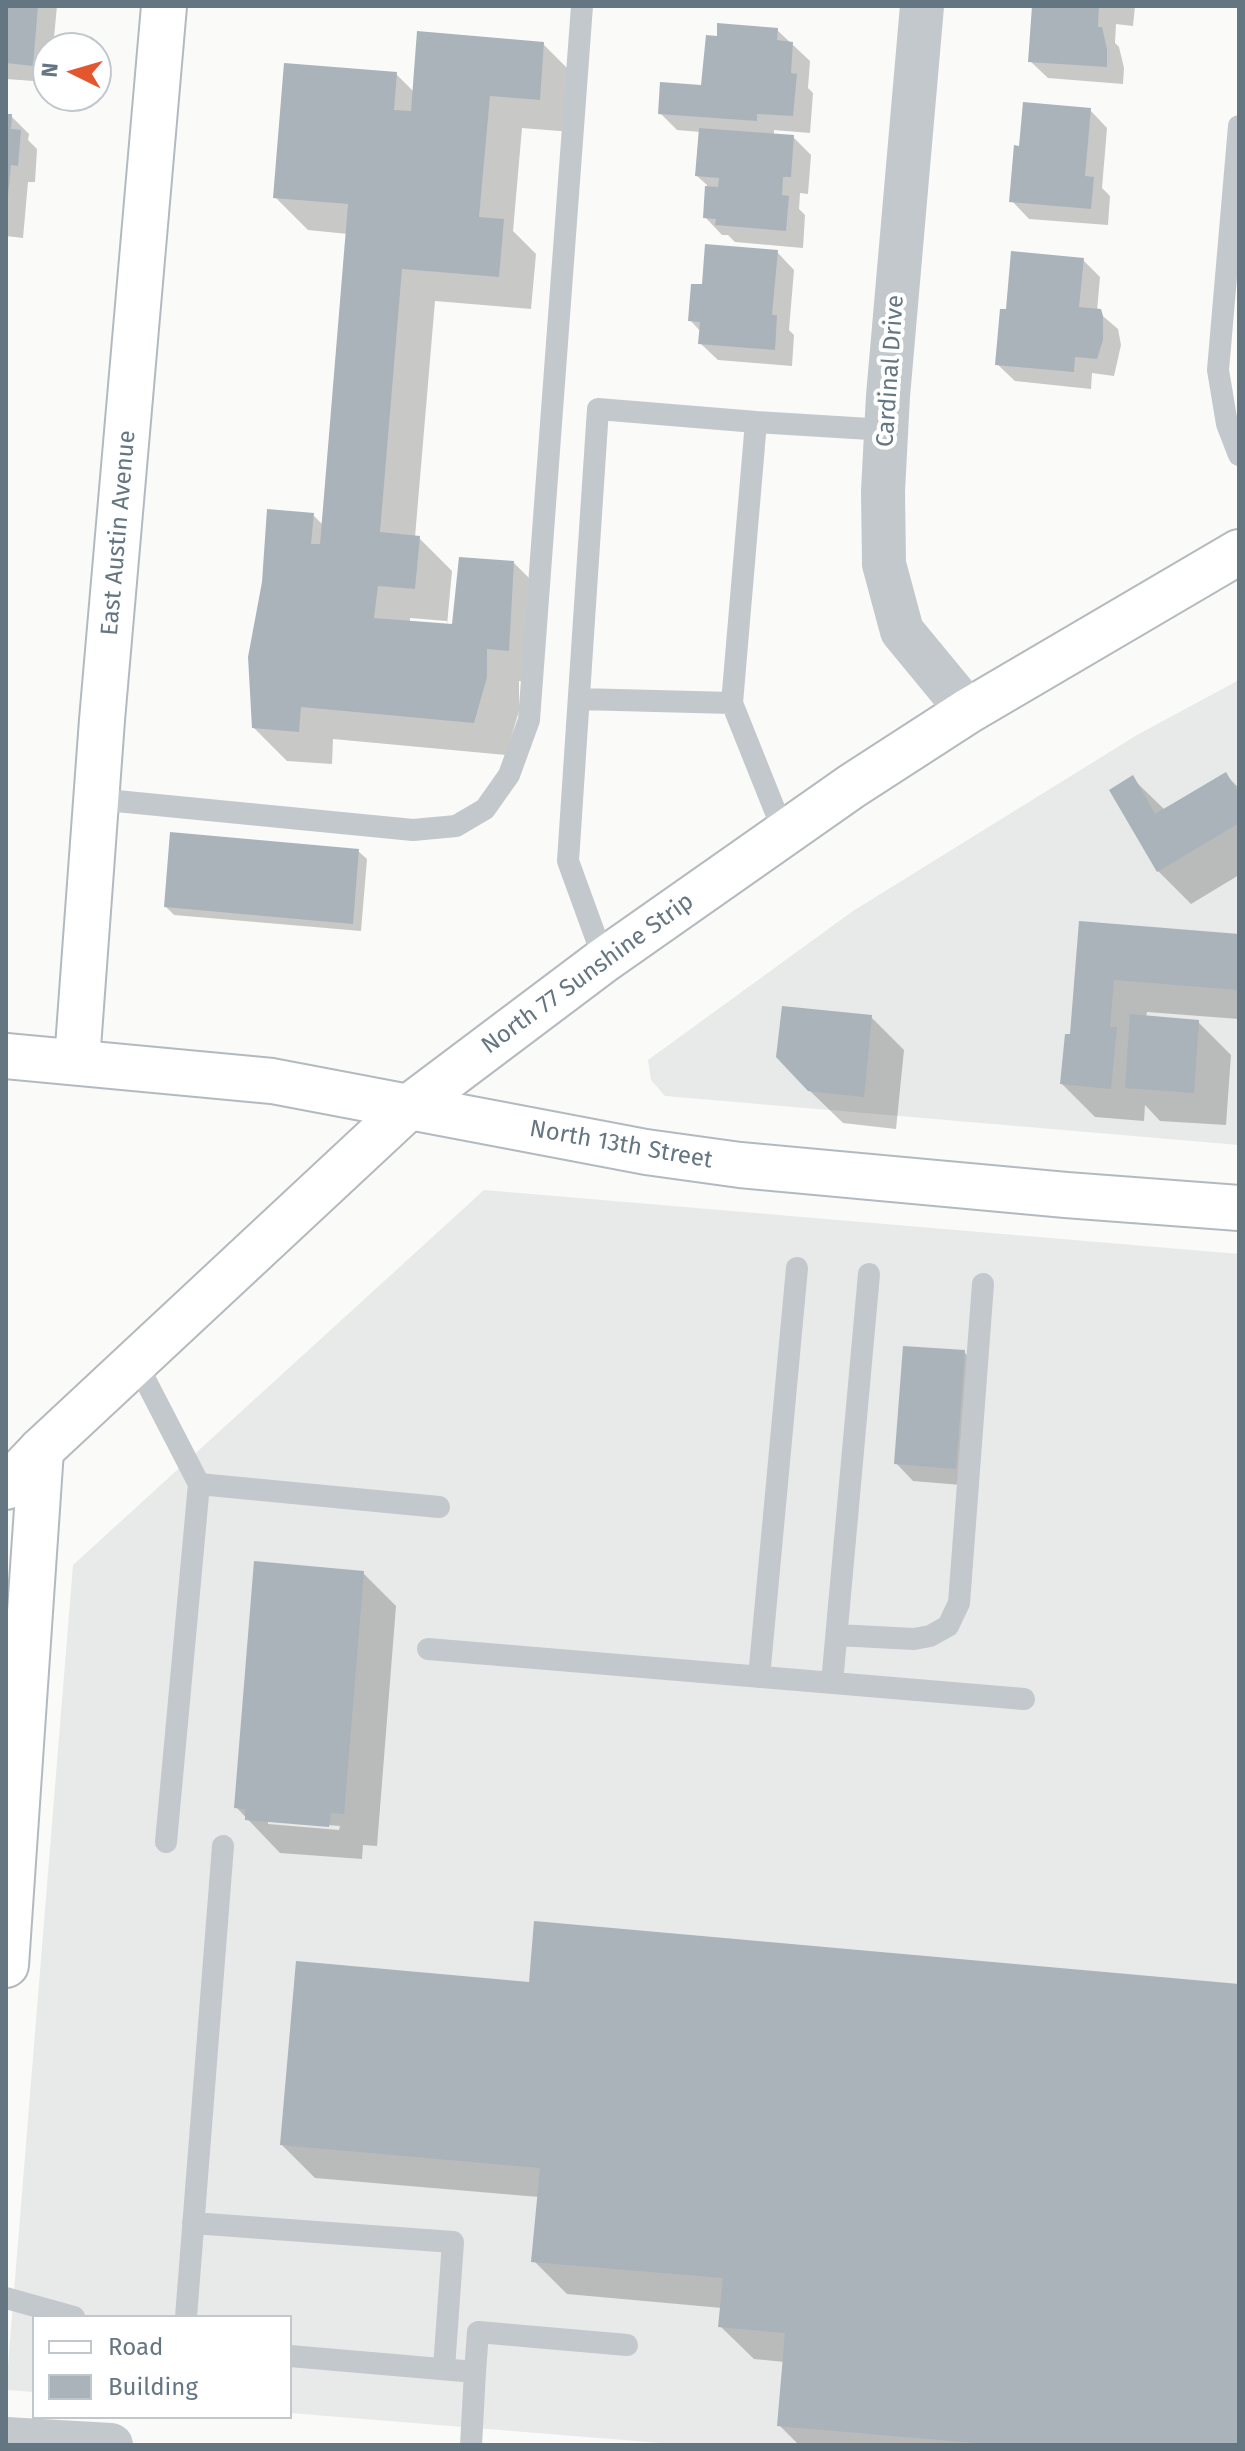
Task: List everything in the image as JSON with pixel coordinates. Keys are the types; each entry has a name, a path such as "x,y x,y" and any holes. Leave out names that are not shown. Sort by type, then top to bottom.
{"street":[{"name":"East Austin Avenue","path":"77,1061 96,799 164,6"},
{"name":"Cardinal Drive","path":"922,6 886,430 884,564 902,631 968,711"},
{"name":"North 77 Sunshine Strip","path":"6,1487 41,1450 410,1106 604,960 784,833 968,711 1239,552"},
{"name":"North 13th Street","path":"6,1056 272,1081 611,1146 740,1165 1239,1208"},
{"path":"6,1965 41,1450"},
{"path":"6,2439 111,2445"}],"lane":[{"path":"96,799 413,830 456,826 485,809 509,775 529,720 582,6"},
{"path":"1239,126 1218,370 1227,424 1239,455"},
{"path":"604,960 568,861 598,409 886,430"},
{"path":"756,422 732,703 784,833"},
{"path":"579,699 732,703"},
{"path":"759,1677 797,1268"},
{"path":"832,1683 869,1274"},
{"path":"837,1635 914,1639 930,1636 948,1626 959,1603 983,1284"},
{"path":"136,1362 199,1484 166,1842"},
{"path":"199,1484 439,1507"},
{"path":"428,1649 1024,1699"},
{"path":"186,2315 223,1846"},
{"path":"193,2223 453,2242 444,2368"},
{"path":"6,2298 67,2315"},
{"path":"471,2445 478,2332 627,2345"},
{"path":"292,2356 475,2372"}],"shaded area":[{"path":"1239,680 1239,1145 665,1096 651,1080 648,1060 853,911 1137,735"},
{"path":"484,1190 1239,1254 1239,2445 685,2445 292,2413 292,2315 32,2315 32,2392 6,2390 73,1565"}],"building":[{"path":"6,6 38,6 36,32 32,32 32,66 6,63"},
{"path":"1032,6 1099,6 1098,27 1102,27 1107,49 1107,67 1028,62"},
{"path":"717,23 778,28 777,40 793,42 791,73 797,74 793,116 757,114 757,121 658,114 660,82 701,85 706,35 717,36"},
{"path":"417,31 544,42 540,100 490,96 479,217 504,219 499,277 402,269 380,532 420,536 415,589 378,586 374,618 452,624 459,557 514,561 509,651 487,649 487,677 474,723 301,707 299,732 252,728 248,657 262,582 267,509 314,513 311,544 320,544 348,204 273,198 284,63 397,72 394,110 411,111"},
{"path":"1023,102 1091,108 1085,176 1094,177 1091,209 1009,202 1014,145 1019,146"},
{"path":"6,114 12,114 11,129 21,130 18,166 11,165 8,196 6,196"},
{"path":"699,128 794,135 791,177 783,177 782,195 789,196 786,231 715,225 716,219 703,218 705,186 718,187 719,178 695,176"},
{"path":"705,244 778,250 772,315 777,315 775,350 698,344 700,322 688,321 691,284 702,284"},
{"path":"1011,251 1084,258 1079,307 1101,309 1103,316 1103,340 1097,359 1075,357 1074,372 995,365 1000,309 1006,309"},
{"path":"1226,772 1239,794 1239,823 1157,872 1109,790 1133,775 1155,814"},
{"path":"170,832 359,849 353,924 164,907"},
{"path":"1079,921 1239,934 1239,990 1114,980 1110,1027 1117,1027 1111,1089 1060,1084 1065,1034 1070,1034"},
{"path":"782,1006 872,1015 864,1097 808,1091 776,1057"},
{"path":"1130,1014 1199,1020 1194,1093 1125,1088"},
{"path":"903,1346 965,1350 956,1469 894,1464"},
{"path":"254,1561 364,1571 344,1814 331,1813 329,1827 245,1820 245,1809 234,1808"},
{"path":"534,1921 1239,1984 1239,2445 999,2445 777,2426 785,2333 718,2327 723,2278 531,2262 540,2168 280,2145 296,1961 529,1982"}]}
